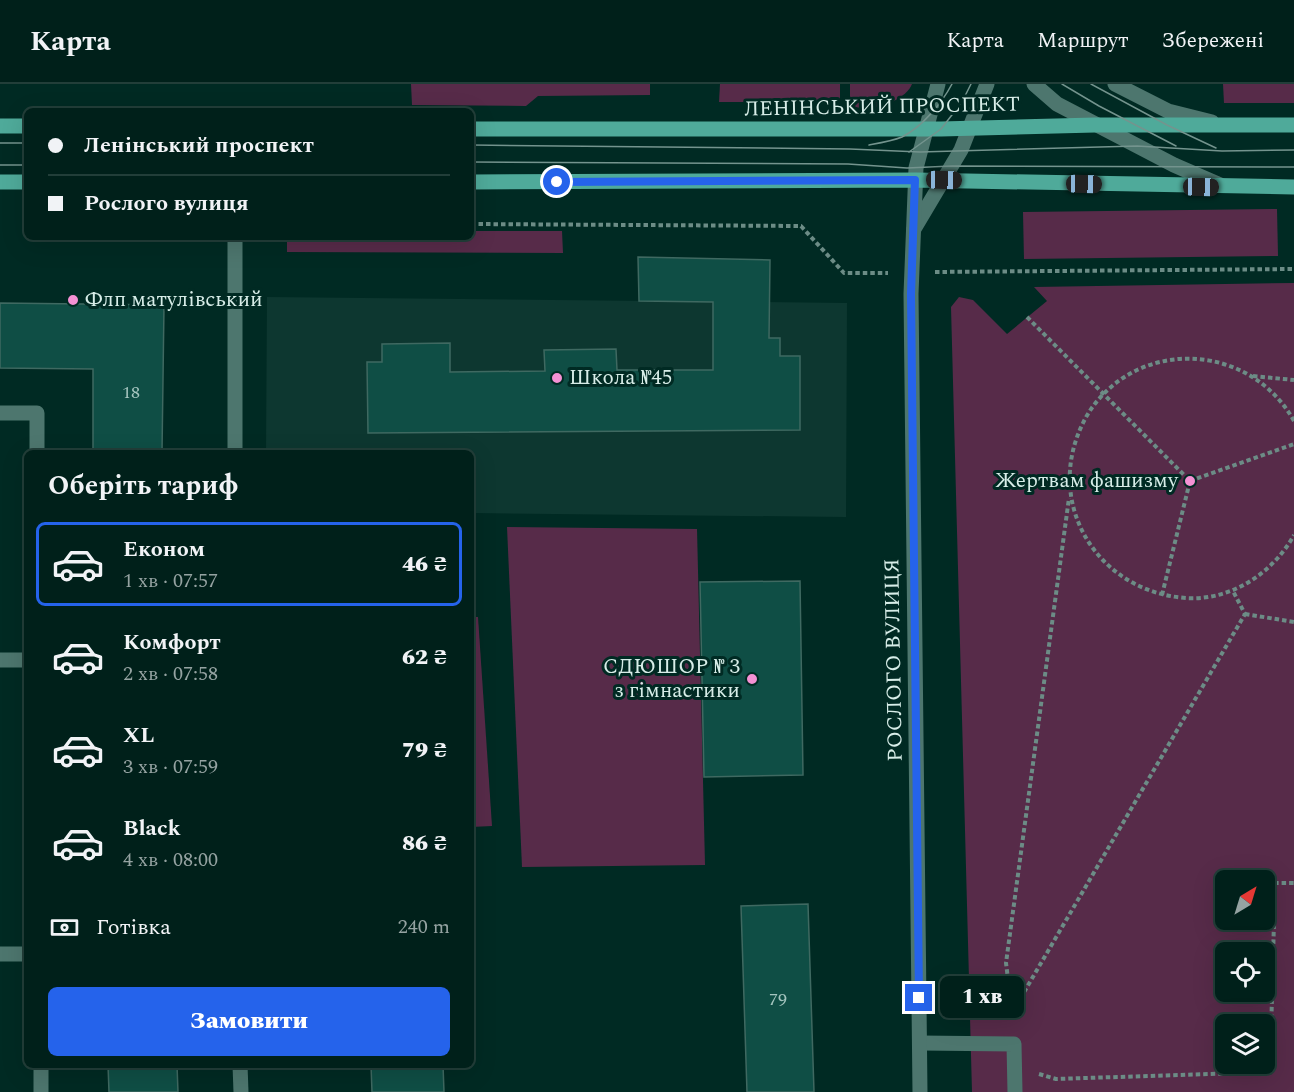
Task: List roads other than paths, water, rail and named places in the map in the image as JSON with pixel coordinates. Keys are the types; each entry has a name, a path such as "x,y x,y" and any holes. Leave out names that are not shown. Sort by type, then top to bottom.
{"main road":[{"name":"ЛЕНІНСЬКИЙ ПРОСПЕКТ","path":"474,129 925,129 1294,124"},
{"path":"0,126 24,126"},
{"path":"474,182 944,180 1294,187"},
{"path":"0,182 24,182"}],"street":[{"name":"РОСЛОГО ВУЛИЦЯ","path":"920,1092 912,272 916,168 938,84"},
{"path":"914,228 961,150 987,84"},
{"path":"1034,84 1057,104 1095,125 1174,165 1224,187"},
{"path":"1115,84 1168,111 1227,125"},
{"path":"235,240 235,450"},
{"path":"0,413 37,413 37,450"},
{"path":"0,660 24,660"},
{"path":"0,954 24,954"},
{"path":"920,1043 1014,1044 1015,1092"},
{"path":"41,1068 41,1092"},
{"path":"240,1068 241,1092"}],"tram line":[{"path":"869,145 894,140 909,133 931,114 952,84"},
{"path":"909,152 941,129 962,102 971,84"},
{"path":"1062,84 1176,146"},
{"path":"1091,84 1167,125 1216,148"},
{"path":"0,143 24,143"},
{"path":"474,145 850,149 920,152 1137,146 1222,151 1294,150"},
{"path":"474,162 848,164 907,168 952,166 1294,167"},
{"path":"0,165 24,165"}],"place":[{"name":"Флп матулівський","path":"73,300"},
{"name":"Школа №45","path":"557,378"},
{"name":"Жертвам фашизму","path":"1190,481"},
{"name":"СДЮШОР № 3 з гімнастики","path":"752,679"}]}
